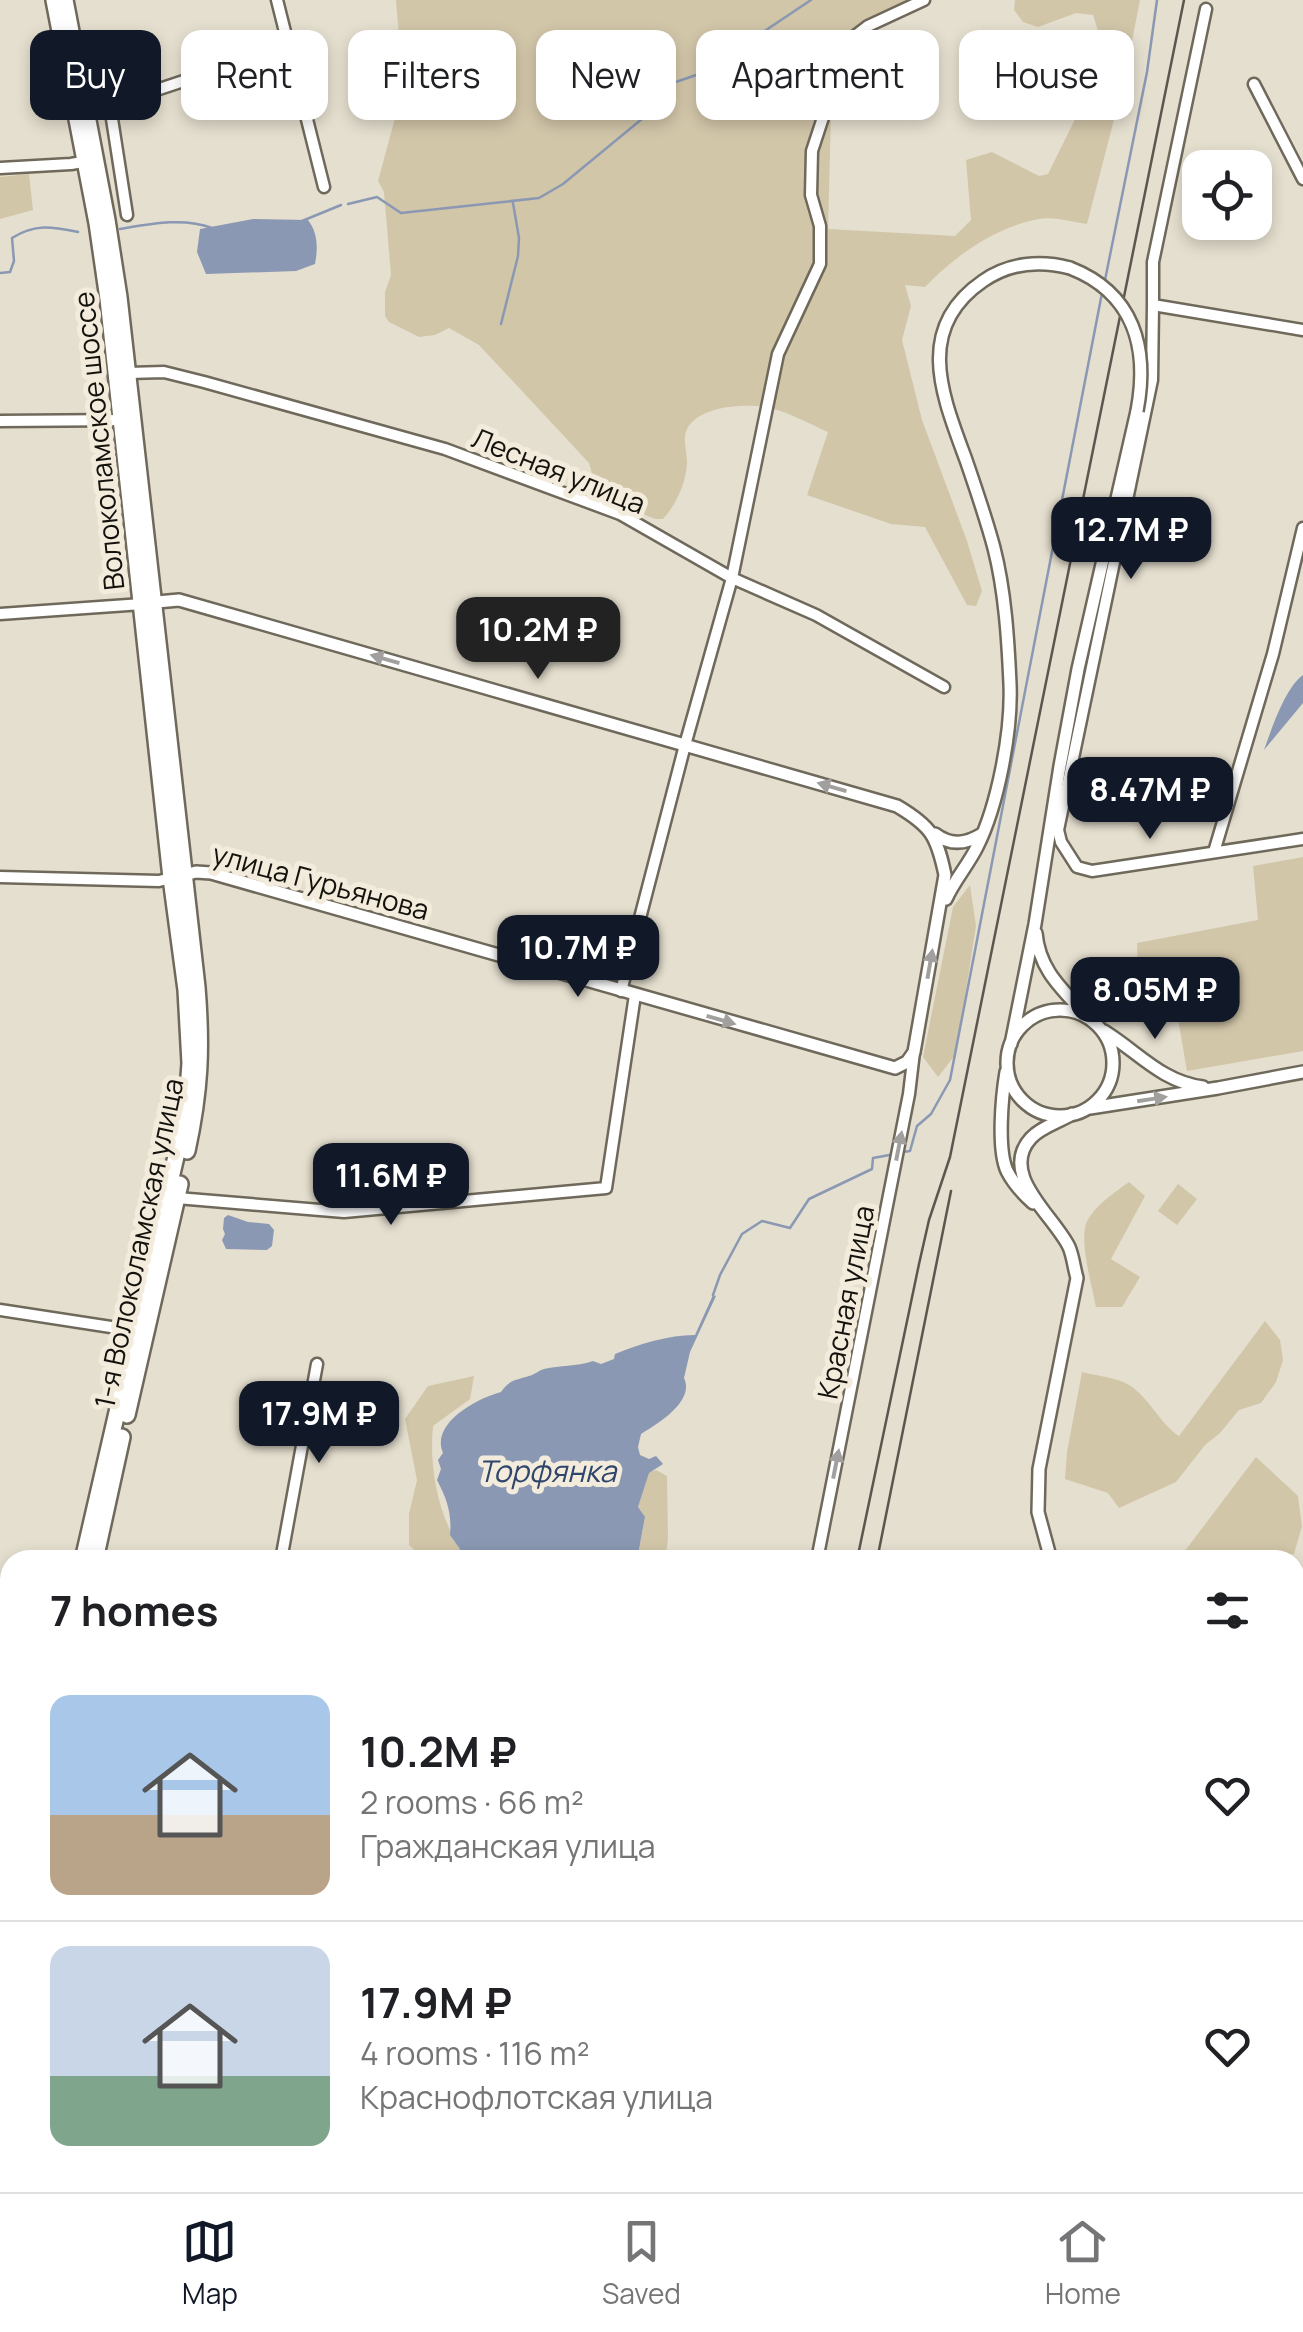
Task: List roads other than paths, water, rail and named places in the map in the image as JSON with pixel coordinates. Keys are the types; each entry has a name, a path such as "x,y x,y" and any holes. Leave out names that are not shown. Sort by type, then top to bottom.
{"main road":[{"name":"Волоколамское шоссе","path":"54,0 61,30"},
{"name":"Волоколамское шоссе","path":"65,0 69,30"},
{"name":"Волоколамское шоссе","path":"83,120 128,420 177,877"},
{"name":"Волоколамское шоссе","path":"90,160 107,220 128,373 128,420"},
{"name":"1-я Волоколамская улица","path":"86,1550 193,1125 201,1064 196,988 177,877"},
{"name":"1-я Волоколамская улица","path":"96,1550 188,1091 187,1004 177,877"}],"street":[{"path":"277,0 285,30"},
{"path":"621,991 732,578 778,354 820,264 820,226 811,195 812,151 855,36 924,0"},
{"path":"1206,9 1153,262 1152,380 1058,830 1077,867 1092,872 1303,839"},
{"path":"1254,84 1303,179"},
{"path":"112,120 127,215"},
{"path":"307,120 324,187"},
{"path":"0,168 90,160"},
{"path":"938,917 975,852 994,804 1006,744 1010,688 994,547 945,404 939,370 941,346 954,312 969,292 988,278 1010,268 1034,264 1070,268 1102,285 1120,303 1132,324 1140,359 1140,394 1078,669 1008,1062 1003,1110 1005,1168 1022,1193 1046,1217"},
{"path":"1153,304 1303,330"},
{"name":"Лесная улица","path":"128,373 164,372 446,449 620,514 732,578 816,615 944,688"},
{"path":"0,420 128,420"},
{"path":"1214,852 1273,654 1303,528"},
{"path":"0,614 179,600 897,806 925,825 939,846 945,875 914,1052"},
{"path":"925,825 948,842 966,842 982,834"},
{"name":"улица Гурьянова","path":"177,877 211,873 888,1068 901,1066 914,1052"},
{"path":"0,878 159,881 177,877"},
{"path":"1035,924 1038,952 1046,970 1101,1030 1168,1078 1218,1088"},
{"path":"177,1198 344,1212 606,1188 635,995"},
{"path":"1011,1044 1020,1028 1043,1013 1070,1011 1088,1018"},
{"path":"1086,1109 1100,1098 1112,1073 1110,1046 1101,1030"},
{"name":"Красная улица","path":"819,1550 914,1052"},
{"path":"1008,1062 1014,1088 1033,1108 1050,1114 1072,1114"},
{"path":"1048,1550 1038,1512 1039,1469 1076,1278 1070,1248 1030,1190 1019,1166 1020,1158 1033,1136 1086,1109 1303,1072"},
{"path":"0,1310 140,1332"},
{"path":"284,1550 317,1364"}],"water":[{"path":"253,219 308,220 316,241 315,264 296,271 206,274 197,252 200,229"},
{"path":"1303,675 1303,703 1264,750 1285,699"},
{"path":"228,1215 269,1224 274,1230 272,1246 267,1250 226,1249 222,1240 224,1218"},
{"name":"Торфянка","path":"713,1295 716,1296 690,1352 680,1403 641,1434 640,1455 649,1459 656,1456 663,1464 649,1473 638,1507 645,1517 639,1550 459,1550 450,1535 448,1507 437,1480 443,1432 458,1414 501,1392 510,1383 544,1369 593,1361 601,1364 614,1359 615,1354 644,1344 695,1335"}],"waterway":[{"path":"348,204 377,197 401,213 539,198 563,184 654,109 670,84 702,73 811,0"},
{"path":"1105,280 1147,72 1157,0"},
{"path":"501,324 518,256 513,203"},
{"path":"302,221 341,205"},
{"path":"120,229 178,222 212,228"},
{"path":"0,273 10,272 14,261 12,238 21,233 45,228 78,232"},
{"path":"903,1152 910,1151 917,1126 931,1114 950,1080 1102,293"},
{"path":"713,1295 742,1234 762,1221 790,1228 809,1199 872,1169 873,1158 895,1154"}],"railway":[{"path":"859,1550 929,1220 950,1157 1184,0"},
{"path":"879,1550 951,1191"}]}
